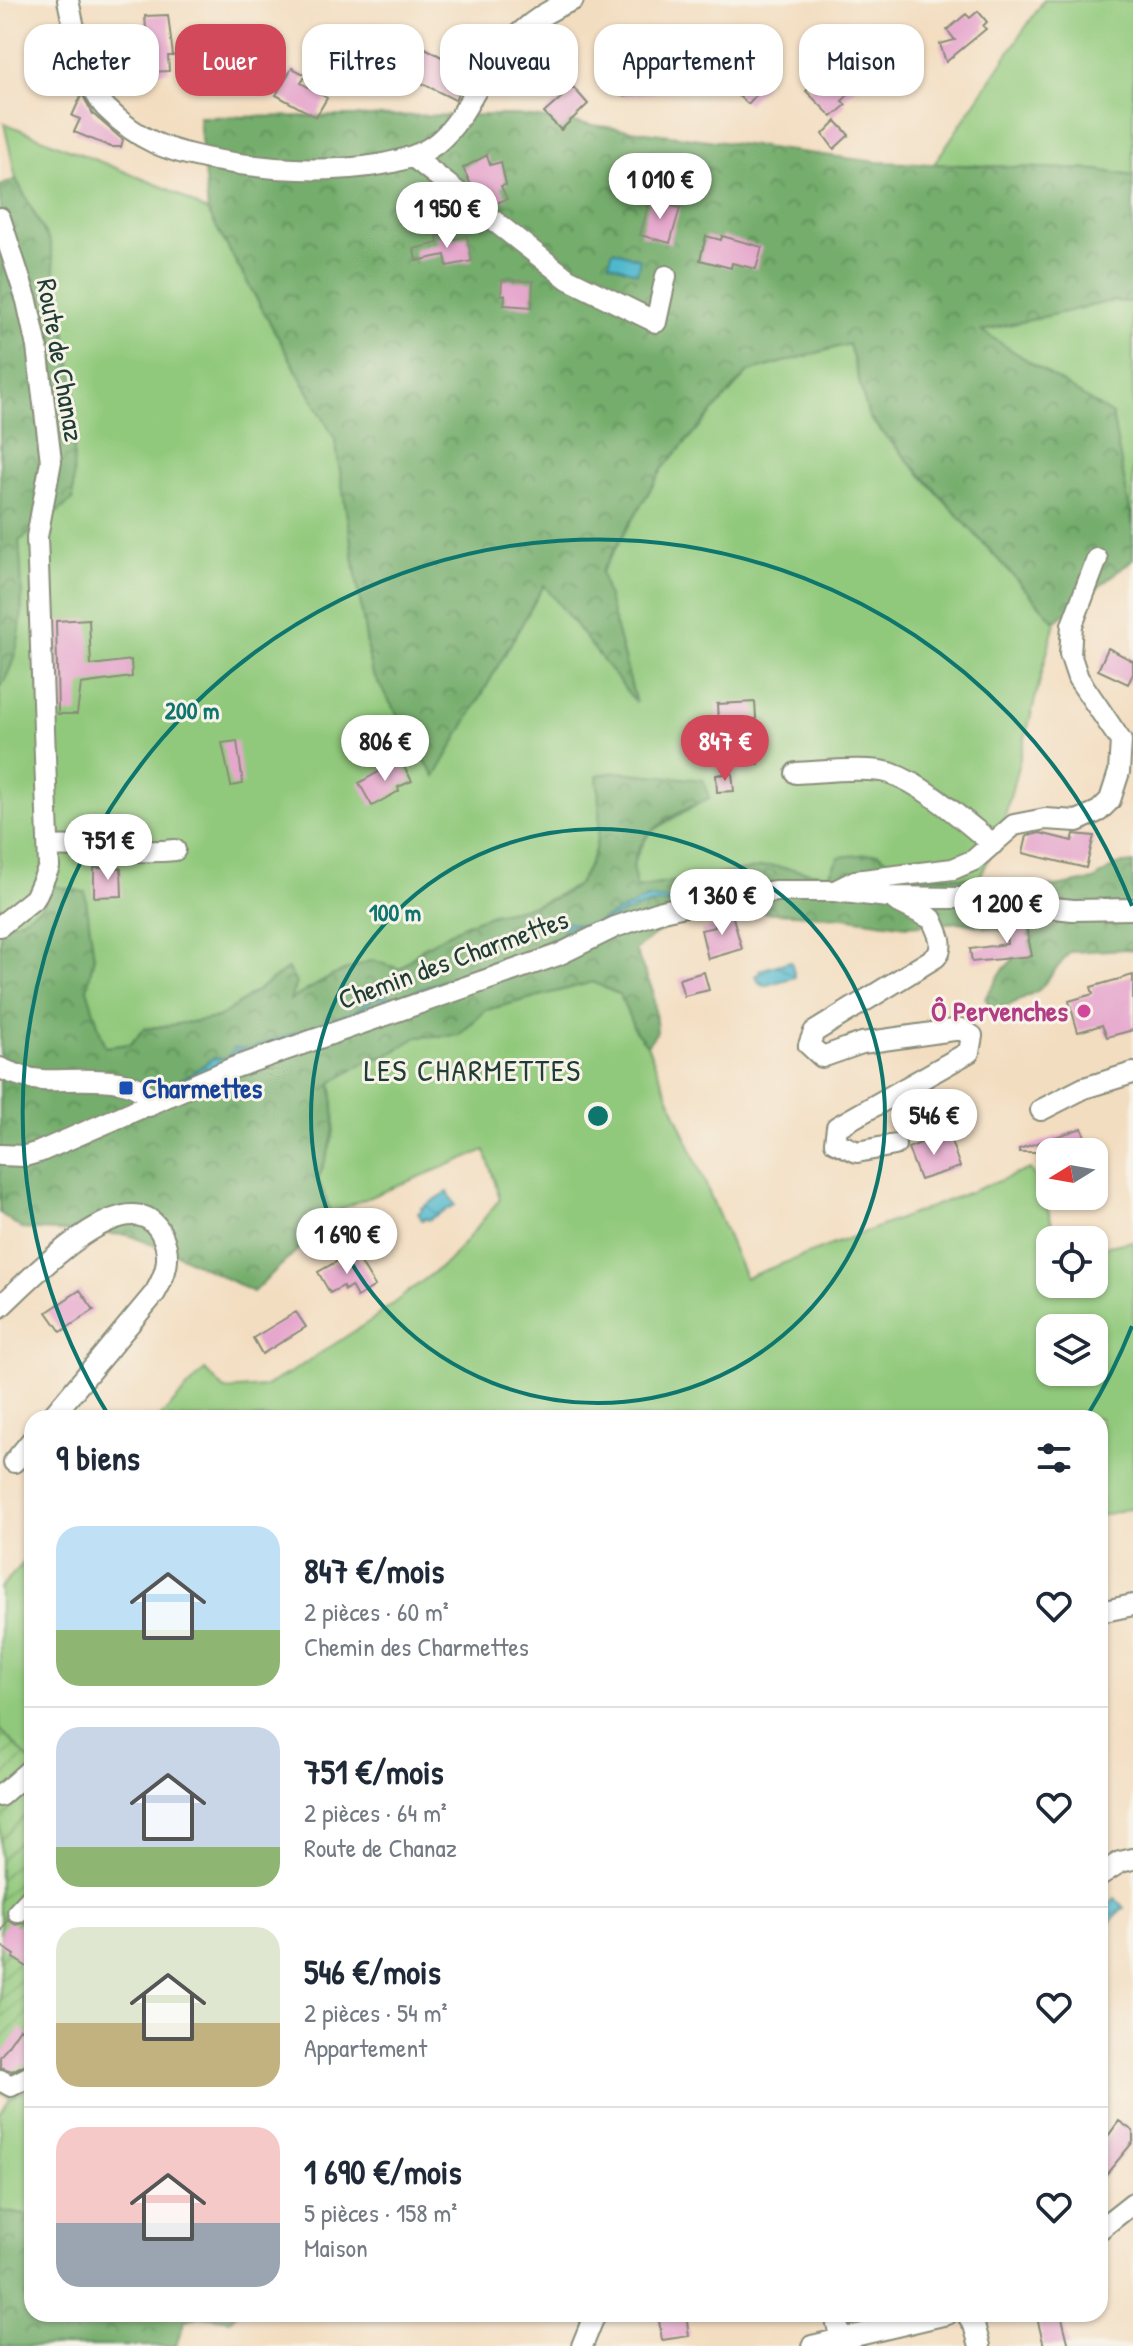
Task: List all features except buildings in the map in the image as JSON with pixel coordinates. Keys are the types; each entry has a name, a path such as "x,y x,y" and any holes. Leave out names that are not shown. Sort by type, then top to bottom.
{"street":[{"path":"68,0 89,77 103,105 126,126 154,143 191,157 243,166 312,171 384,164 413,157 437,144 454,126 501,52 522,29 558,2"},
{"path":"413,157 568,279 656,322 666,276"},
{"name":"Route de Chanaz","path":"0,218 27,301 37,347 51,461 37,537 49,867 35,898 0,926"},
{"path":"834,891 855,881 953,869 974,860 1014,825 1045,819 1077,821 1099,811 1110,800 1119,772 1121,741 1078,678 1070,654 1072,625 1097,559"},
{"path":"796,773 888,773 920,790 993,844"},
{"path":"49,847 158,852 175,850"},
{"name":"Chemin des Charmettes","path":"0,1155 25,1156 39,1152 148,1099 558,955 615,927 662,911 776,891 958,898 1073,910 1133,909"},
{"path":"889,897 932,919 950,954 936,957 814,1032 809,1045 822,1057 862,1043 961,1029 972,1036 969,1052 837,1127 835,1142 857,1152 895,1145"},
{"path":"0,1068 38,1080 121,1081 139,1086 148,1099"},
{"path":"1041,1110 1084,1088 1133,1073"},
{"path":"0,1307 89,1231 106,1221 124,1215 140,1215 153,1221 162,1234 168,1261 166,1274 155,1293 58,1410"},
{"path":"14,1462 24,1450"},
{"path":"1108,1610 1133,1605"},
{"path":"0,1796 24,1775"},
{"path":"1108,1870 1120,1862 1133,1859"},
{"path":"0,2080 11,2086 24,2079"},
{"path":"1108,2223 1133,2203"},
{"path":"582,2346 592,2322"},
{"path":"837,2322 841,2341"},
{"path":"812,2346 916,2322"},
{"path":"972,2322 980,2346"}],"green space":[{"path":"1044,0 1133,0 1133,176 1097,170 934,164"},
{"path":"516,115 877,162 1097,170 1133,176 1133,302 1112,301 982,331 1112,415 1133,527 1133,559 1055,622 869,417 849,344 748,372 663,468 601,572 636,703 544,585 435,777 371,671 335,439 208,212 199,117"},
{"path":"4,123 168,189 208,212 335,439 371,671 435,776 544,585 635,701 601,573 663,468 748,372 849,344 869,418 1055,622 1001,832 979,879 901,871 829,875 771,866 636,888 633,863 649,833 709,797 675,778 619,772 597,775 601,813 595,854 578,885 535,906 492,914 422,948 400,969 334,975 289,1001 287,969 218,1018 144,1029 130,1044 105,1047 86,989 94,956 54,886 40,908 14,923 0,919 0,688 9,672 19,636 22,578 19,541 73,500 50,243 16,179"},
{"path":"16,179 50,243 75,389 73,500 19,541 22,598 19,636 9,672 0,688 0,186"},
{"path":"1112,301 1133,302 1133,527 1112,415 981,331"},
{"path":"618,772 703,780 709,798 664,822 645,839 633,865 636,888 771,866 829,875 839,857 878,853 901,871 1056,887 1094,880 1116,865 1133,863 1133,951 1070,952 1039,990 994,1013 985,998 1002,971 1034,937 960,922 907,926 843,917 708,909 659,932 635,950 653,991 657,1032 647,1045 635,1031 620,995 593,982 486,1010 459,1035 417,1037 331,1083 334,1132 318,1179 331,1213 315,1233 253,1292 177,1254 128,1235 22,1229 0,1213 0,919 14,923 40,908 54,886 85,892 94,956 87,989 105,1047 130,1044 144,1029 218,1018 288,969 296,983 290,1000 334,975 372,960 400,969 432,943 469,923 547,901 567,892 580,881 595,848 599,812 597,775"},
{"path":"593,982 620,995 635,1031 647,1045 745,1278 1030,1169 1036,1181 1036,1210 1048,1210 1053,1226 1036,1226 1036,1298 1108,1298 1108,1246 1133,1241 1133,1507 1108,1514 1108,1410 167,1410 205,1370 225,1390 264,1387 293,1371 373,1319 451,1259 500,1199 485,1150 331,1213 318,1179 334,1132 331,1083 369,1060 387,1056 417,1037 459,1035 486,1010"},
{"path":"24,1562 24,1754 0,1729 0,1588"},
{"path":"0,1729 24,1754 24,2092 10,2098 0,2093"},
{"path":"24,2092 24,2215 0,2211 0,2114 10,2098"},
{"path":"0,2211 24,2215 24,2322 184,2322 176,2346 0,2346"}],"water":[{"path":"613,250 640,259 637,273 609,263"},
{"path":"793,881 819,883 650,905 588,926 568,926 562,938 544,944 561,935 566,922 593,924 647,898 673,900"},
{"path":"543,944 535,955 506,965 503,962 399,1000 375,998 357,1014 251,1053 236,1051 228,1062 165,1087 190,1075 213,1058 227,1059 234,1048 250,1049 355,1011 375,995 398,997 503,959 518,958"},
{"path":"791,961 795,977 763,986 762,982 759,983 756,975 760,974 759,970"},
{"path":"448,1192 455,1205 428,1220 422,1220 418,1213 421,1208"},
{"path":"1115,1898 1124,1908 1108,1924 1108,1905"}],"place":[{"name":"Ô Pervenches","path":"1084,1011"},
{"name":"Charmettes","path":"126,1088"}],"district":[{"name":"LES CHARMETTES","path":"473,1071"}]}
